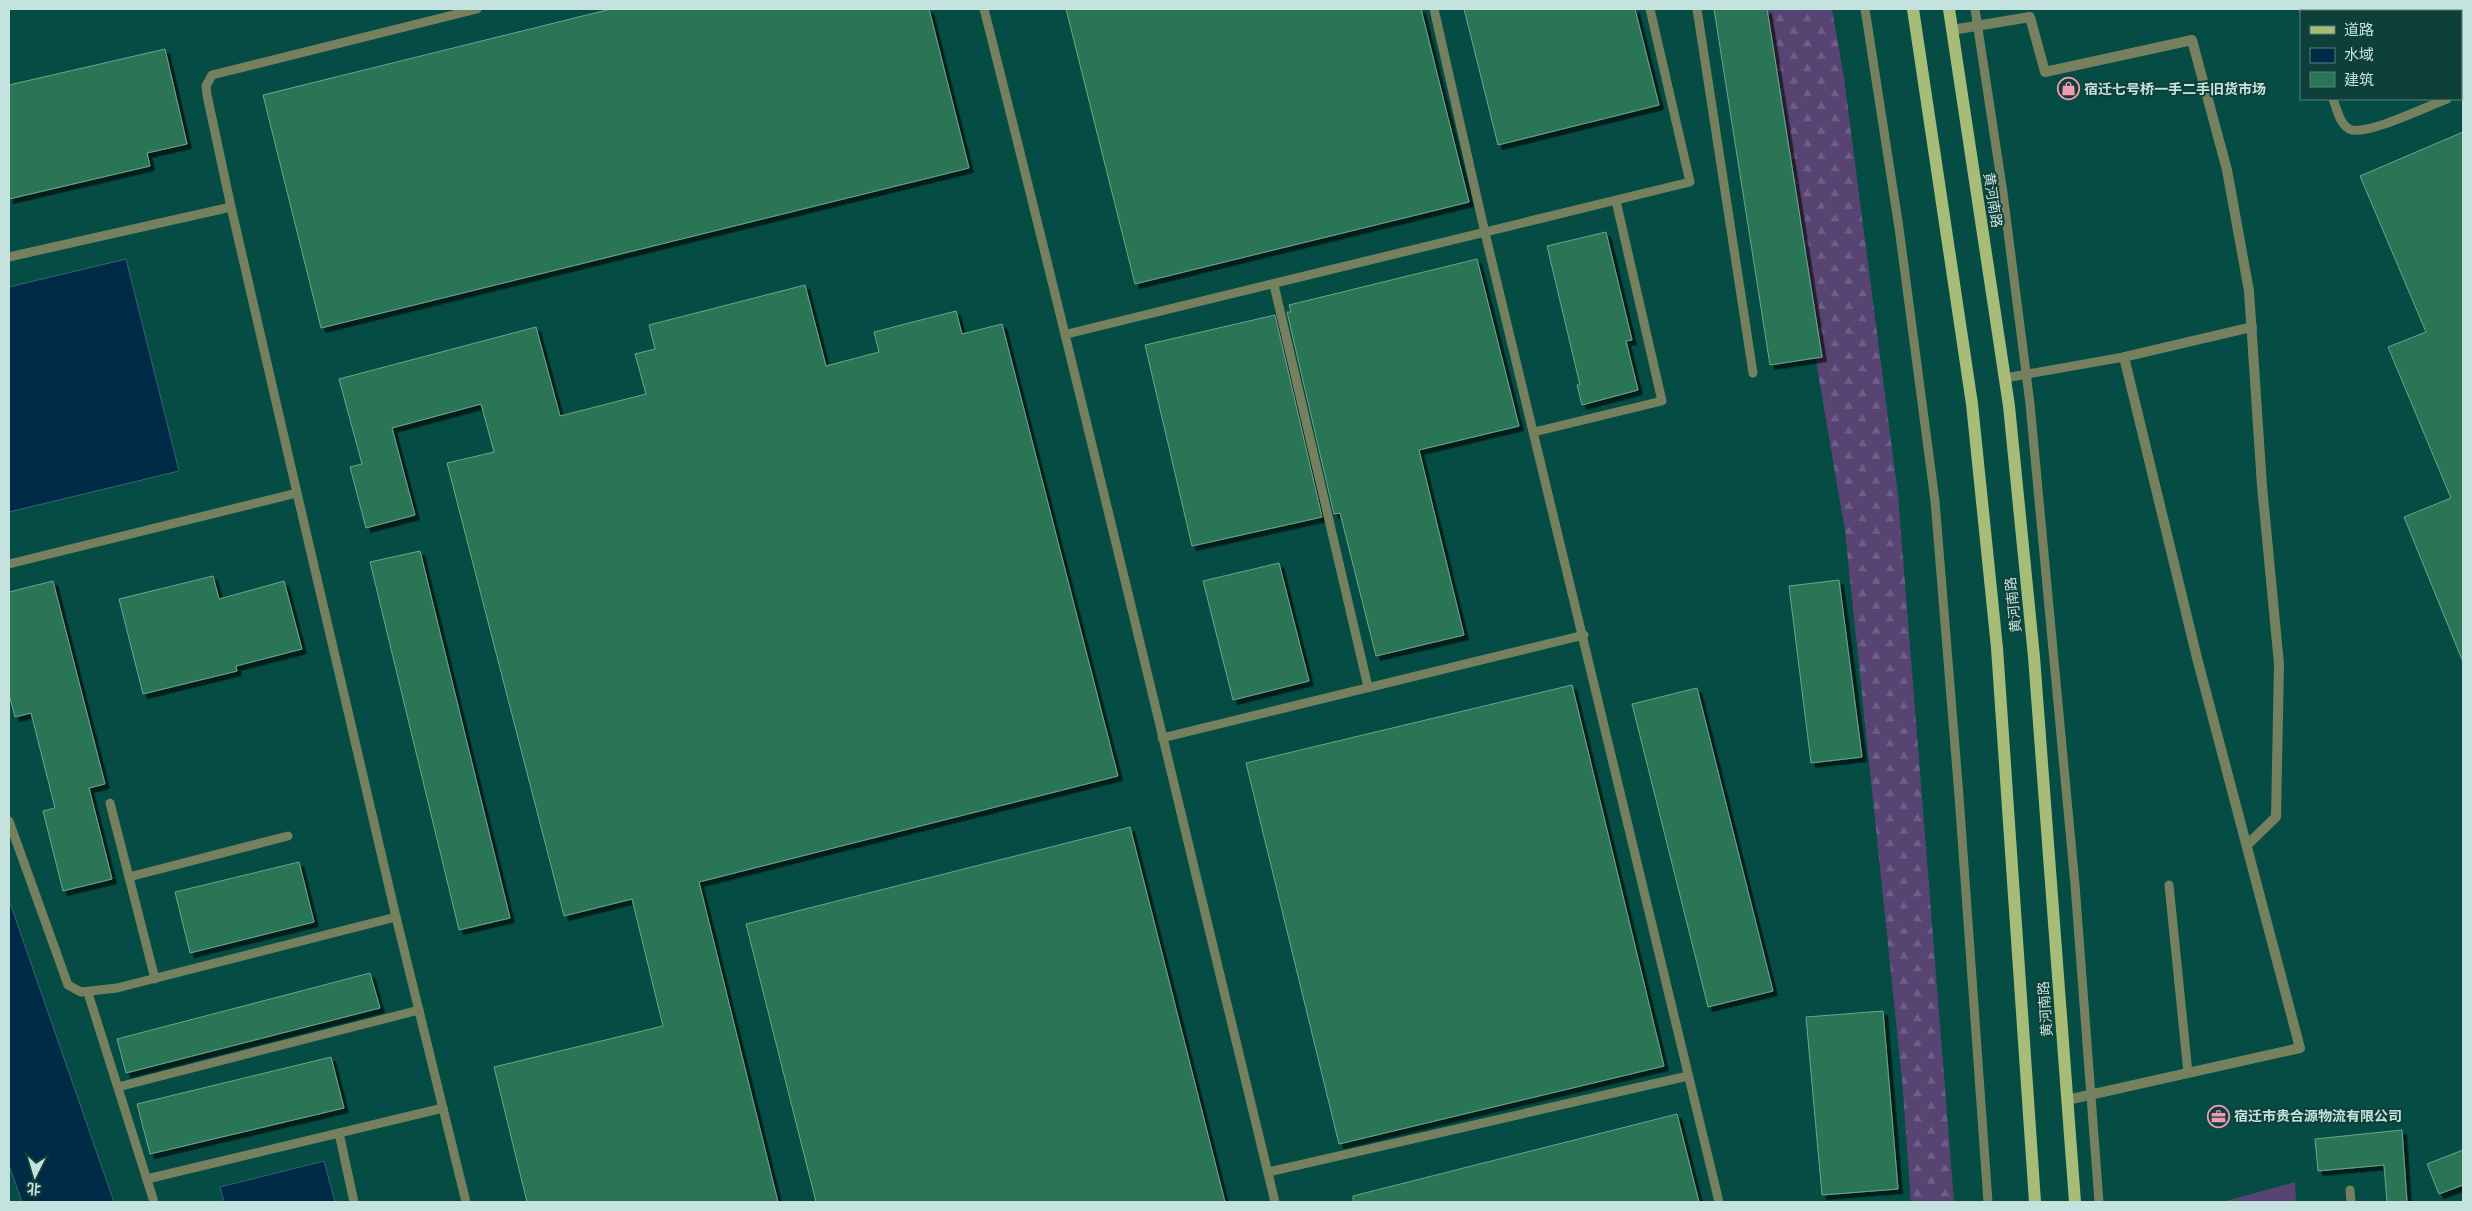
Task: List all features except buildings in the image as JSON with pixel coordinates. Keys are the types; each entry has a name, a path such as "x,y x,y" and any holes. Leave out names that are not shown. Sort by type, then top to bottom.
{"main road":[{"name":"黄河南路","path":"1913,9 1972,404 1994,618 2035,1202"},
{"name":"黄河南路","path":"1949,9 2005,378 2034,657 2075,1202"}],"street":[{"path":"1952,30 2030,17 2045,72 2192,40 2227,170 2250,291 2262,486 2279,664 2276,817 2247,845"},
{"path":"2067,1100 2300,1048 2197,658 2124,357 2252,327"}],"lane":[{"path":"466,1202 396,917 231,207 206,86 212,75 477,9"},
{"path":"984,9 1067,334 1162,738 1275,1202"},
{"path":"1434,9 1485,233 1584,634 1719,1202"},
{"path":"1067,334 1690,182 1650,9"},
{"path":"1697,9 1753,373"},
{"path":"1865,9 1899,228 1935,501 1988,1202"},
{"path":"1975,9 2026,374 2075,886 2099,1202"},
{"path":"2333,100 2341,121 2351,130 2364,130 2380,126 2445,100"},
{"path":"1534,432 1662,401 1616,201"},
{"path":"9,258 231,207"},
{"path":"1274,285 1368,686"},
{"path":"2005,378 2124,357"},
{"path":"9,564 298,493"},
{"path":"1162,738 1584,634"},
{"path":"110,803 155,978"},
{"path":"9,821 68,986 76,991 88,993 155,978 396,917"},
{"path":"129,877 288,836"},
{"path":"2169,885 2188,1073"},
{"path":"88,993 154,1202"},
{"path":"118,1087 419,1010"},
{"path":"1268,1172 1688,1076"},
{"path":"147,1179 443,1108"},
{"path":"339,1133 354,1202"},
{"path":"2350,1190 2351,1202"}],"green space":[{"path":"1756,9 1832,9 1844,78 1898,495 1954,1202 1911,1202 1902,1079 1845,531"},
{"path":"2295,1182 2296,1202 2222,1202"}],"water":[{"path":"126,259 179,471 9,512 9,287"},
{"path":"9,900 114,1202 22,1202 9,1165"},
{"path":"324,1161 335,1202 224,1202 220,1187"}],"place":[{"name":"宿迁七号桥一手二手旧货市场","path":"2068,89"},
{"name":"宿迁市贵合源物流有限公司","path":"2218,1116"}]}
